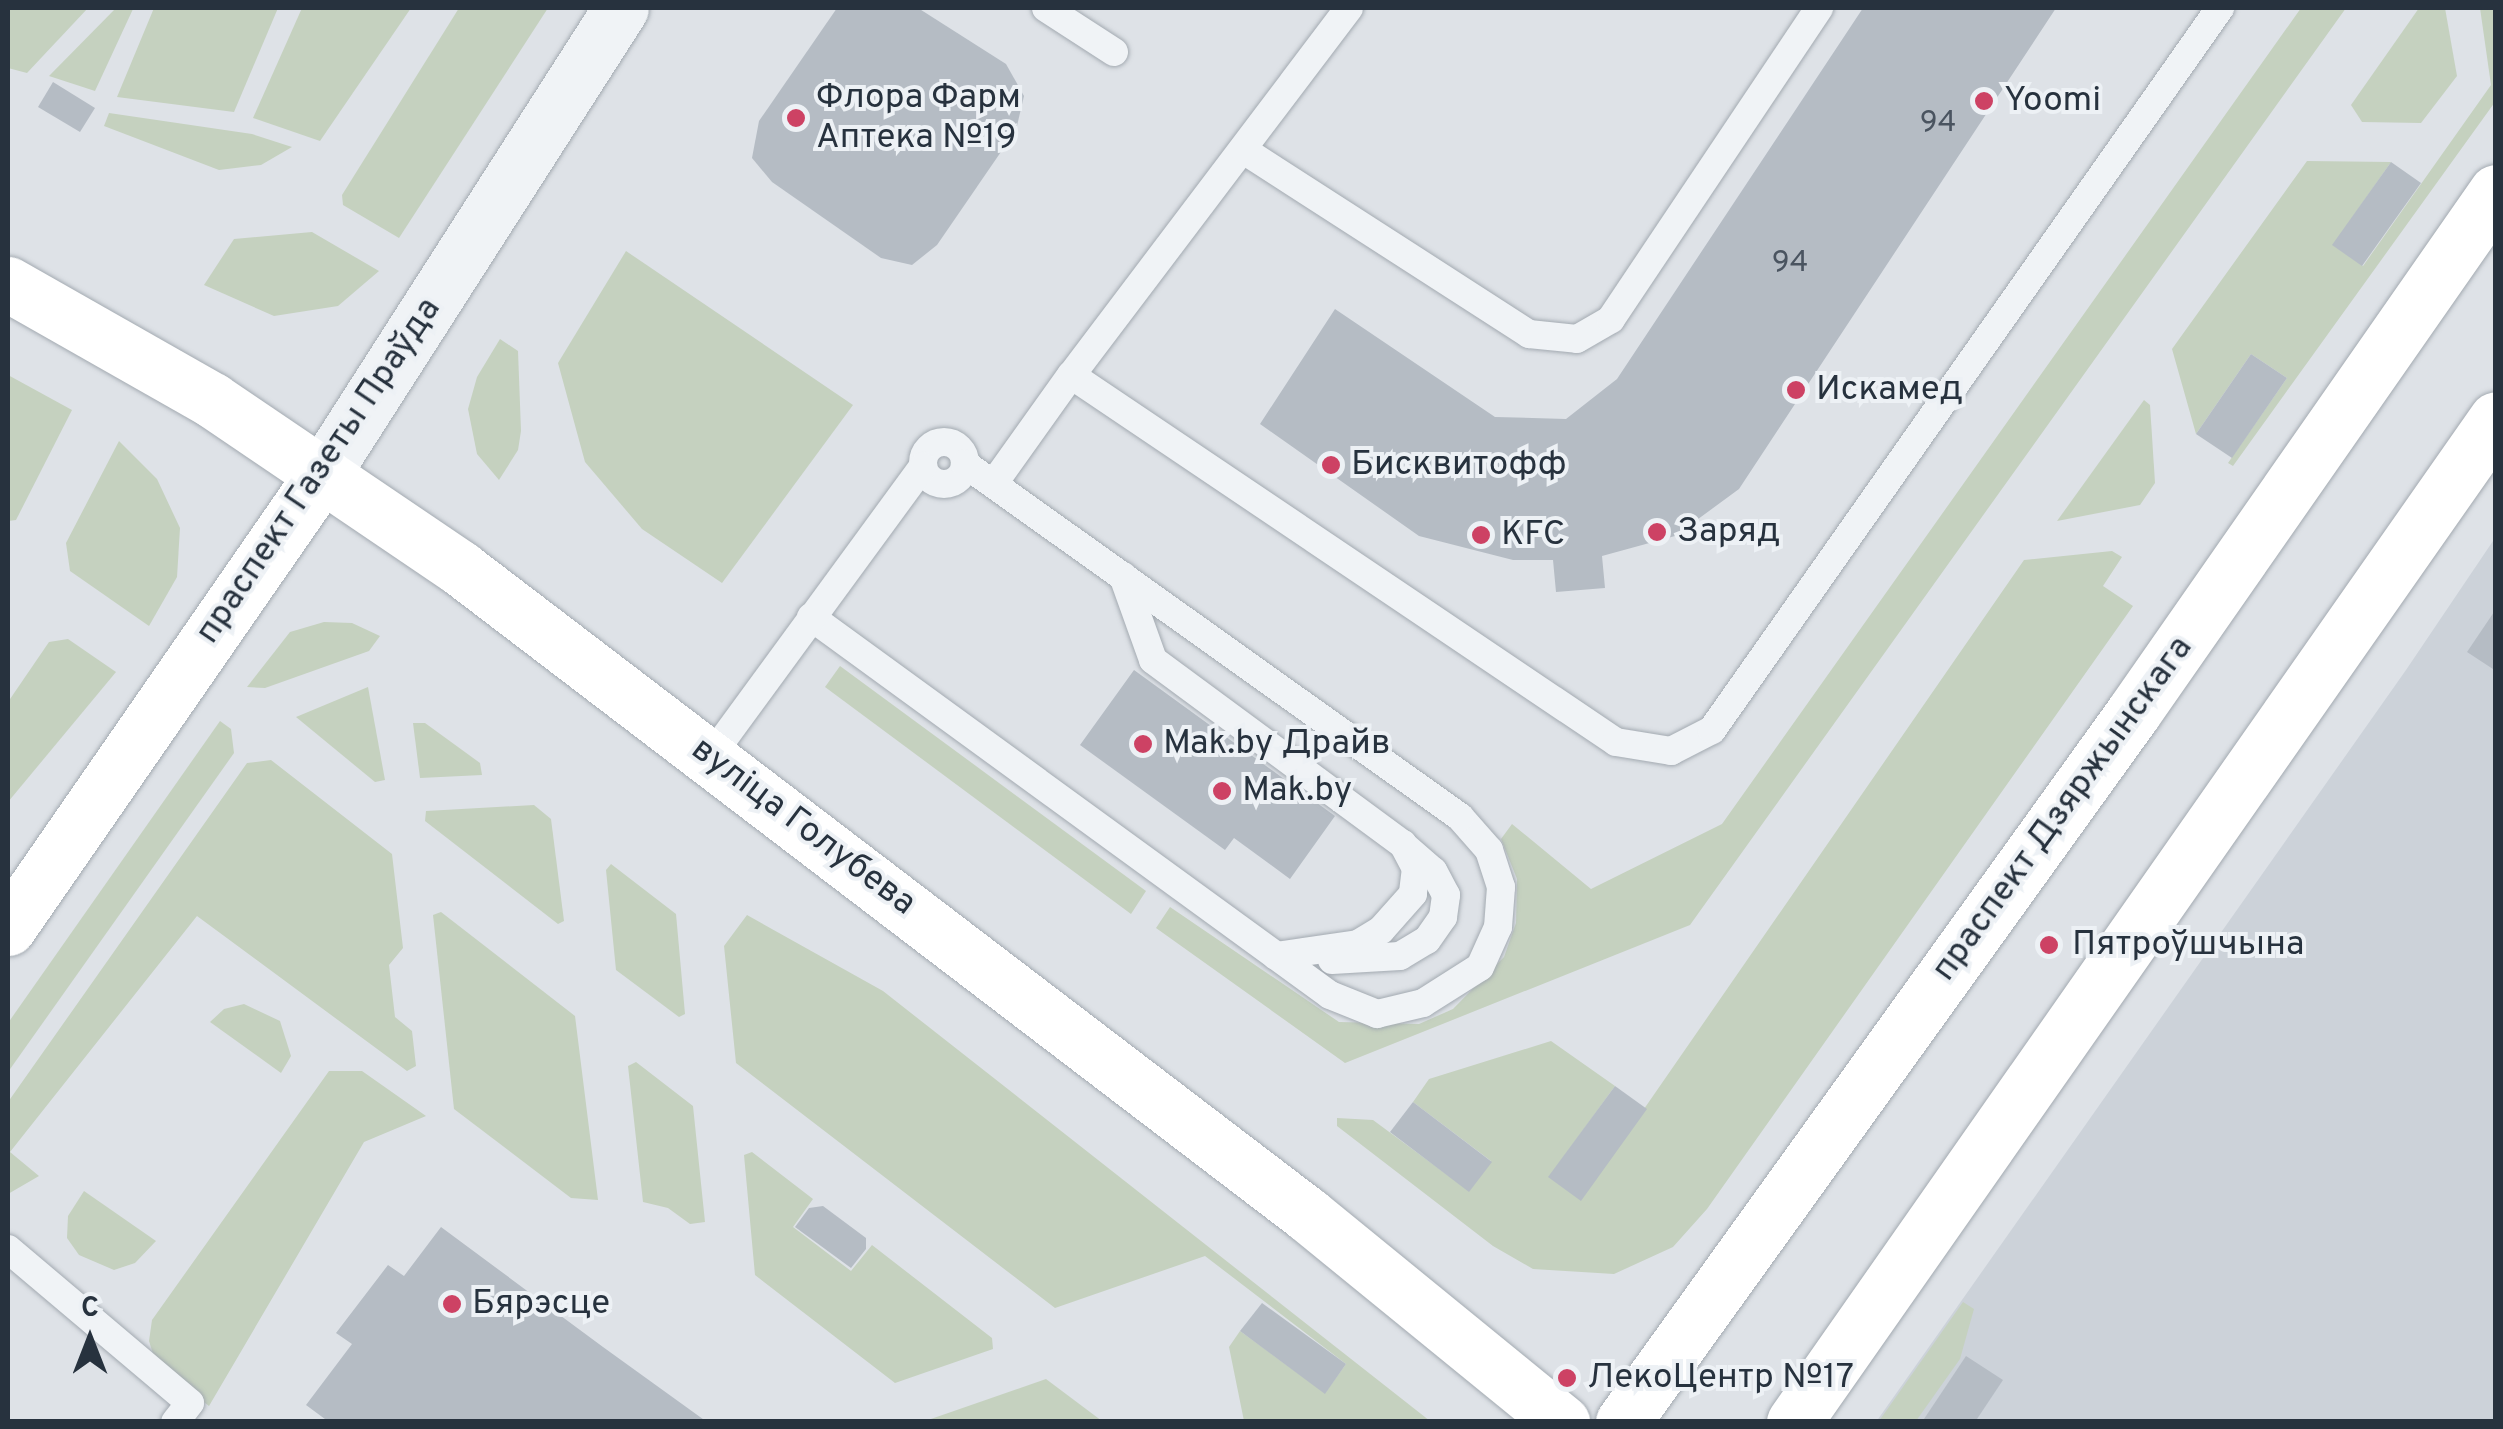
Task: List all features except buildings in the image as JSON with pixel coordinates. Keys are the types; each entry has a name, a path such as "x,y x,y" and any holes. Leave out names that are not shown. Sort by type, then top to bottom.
{"main road":[{"name":"праспект Дзяржынскага","path":"1623,1422 2133,712 2496,192"},
{"name":"вуліца Голубева","path":"8,284 212,400 323,473 711,756 1308,1215 1562,1422"},
{"path":"1794,1422 2496,419"},
{"name":"праспект Газеты Праўда","path":"8,928 323,473"}],"street":[{"name":"праспект Газеты Праўда","path":"323,473 621,8"}],"lane":[{"path":"1046,8 1114,52"},
{"path":"994,483 1071,375 1246,151 1349,8"},
{"path":"1246,151 1528,334 1577,340 1611,318 1819,8"},
{"path":"1071,375 1616,742 1671,751 1712,730 2220,8"},
{"path":"711,756 811,616 923,466 925,453 942,441 956,445 965,464 1460,817 1489,850 1501,887 1498,927 1480,967 1422,1003 1377,1014 1330,995 811,616"},
{"path":"1122,576 1153,660 1403,844 1433,871 1446,894 1443,917 1428,940 1400,956 1362,961 1276,956"},
{"path":"1276,956 1358,944 1381,930 1413,894 1416,868 1403,844"},
{"path":"8,1249 190,1403 175,1422"}],"shaded area":[{"path":"2495,538 2495,1421 1876,1422 2406,670"}],"green space":[{"path":"88,8 27,73 8,68 8,10"},
{"path":"116,8 133,9 95,91 49,76"},
{"path":"154,8 278,8 234,112 117,97"},
{"path":"302,8 411,8 320,141 253,118"},
{"path":"459,8 548,8 399,238 343,205 342,195"},
{"path":"2301,8 2346,8 1690,925 1345,1063 1156,928 1170,907 1339,1022 1419,1024 1453,1009 1504,957 1516,923 1517,879 1501,839 1512,824 1591,889 1722,824"},
{"path":"2419,8 2445,8 2457,76 2421,123 2362,122 2351,105"},
{"path":"2480,8 2495,8 2495,102 2233,466 2228,463 2287,378 2251,354 2196,434 2172,349 2307,161 2391,162 2333,245 2363,266 2491,85"},
{"path":"109,113 252,134 292,147 261,165 219,170 104,126"},
{"path":"312,232 379,271 338,306 274,316 204,285 234,239"},
{"path":"626,251 853,405 722,583 642,529 585,462 558,363"},
{"path":"500,339 518,351 521,431 518,450 499,480 477,454 468,409 477,377"},
{"path":"8,375 72,410 16,520 8,521"},
{"path":"2144,400 2150,405 2155,483 2140,505 2057,521"},
{"path":"119,441 157,479 180,528 177,577 149,626 70,571 66,543"},
{"path":"2112,551 2122,557 2103,586 2133,606 1707,1209 1673,1247 1614,1274 1533,1269 1493,1246 1337,1126 1337,1118 1373,1120 1469,1191 1491,1161 1413,1102 1429,1079 1551,1041 1615,1086 1549,1177 1581,1200 2024,560"},
{"path":"324,622 352,623 380,636 369,651 265,688 247,687 290,632"},
{"path":"68,639 116,672 8,802 8,702 49,642"},
{"path":"840,666 1146,891 1131,914 825,687"},
{"path":"368,687 385,780 375,782 296,717"},
{"path":"220,721 231,729 234,753 8,1072 8,1023"},
{"path":"413,723 425,723 480,763 482,775 420,778"},
{"path":"271,760 392,854 403,948 389,965 395,1017 412,1031 416,1066 407,1071 197,916 10,1152 39,1176 8,1194 8,1102 247,763"},
{"path":"534,805 551,819 564,921 558,924 425,821 426,811"},
{"path":"611,864 676,914 685,1014 679,1017 616,970 606,870"},
{"path":"441,912 575,1016 598,1200 571,1198 454,1109 433,915"},
{"path":"747,915 883,991 1430,1421 1244,1421 1229,1347 1240,1331 1325,1393 1346,1364 1205,1256 1055,1308 736,1063 724,946"},
{"path":"244,1004 280,1021 291,1056 281,1073 210,1022 224,1009"},
{"path":"636,1062 693,1106 705,1222 690,1224 668,1208 643,1202 628,1066"},
{"path":"329,1071 362,1071 426,1116 364,1142 209,1406 157,1366 149,1341 152,1320"},
{"path":"752,1152 813,1199 793,1227 851,1271 872,1245 992,1338 993,1349 895,1383 755,1275 744,1155"},
{"path":"84,1191 156,1241 135,1263 114,1270 79,1255 67,1238 68,1216"},
{"path":"1963,1302 1974,1309 1960,1359 1916,1421 1879,1421"},
{"path":"1046,1379 1102,1421 927,1421 928,1420"}],"place":[{"name":"Yoomi","path":"1984,101"},
{"name":"Флора Фарм Аптека №19","path":"796,118"},
{"name":"Искамед","path":"1796,390"},
{"name":"Бисквитофф","path":"1331,465"},
{"name":"Заряд","path":"1657,532"},
{"name":"KFC","path":"1481,535"},
{"name":"Маk.by Драйв","path":"1143,744"},
{"name":"Mak.by","path":"1222,791"},
{"name":"Пятроўшчына","path":"2049,945"},
{"name":"Бярэсце","path":"452,1304"},
{"name":"ЛекоЦентр №17","path":"1567,1378"}]}
